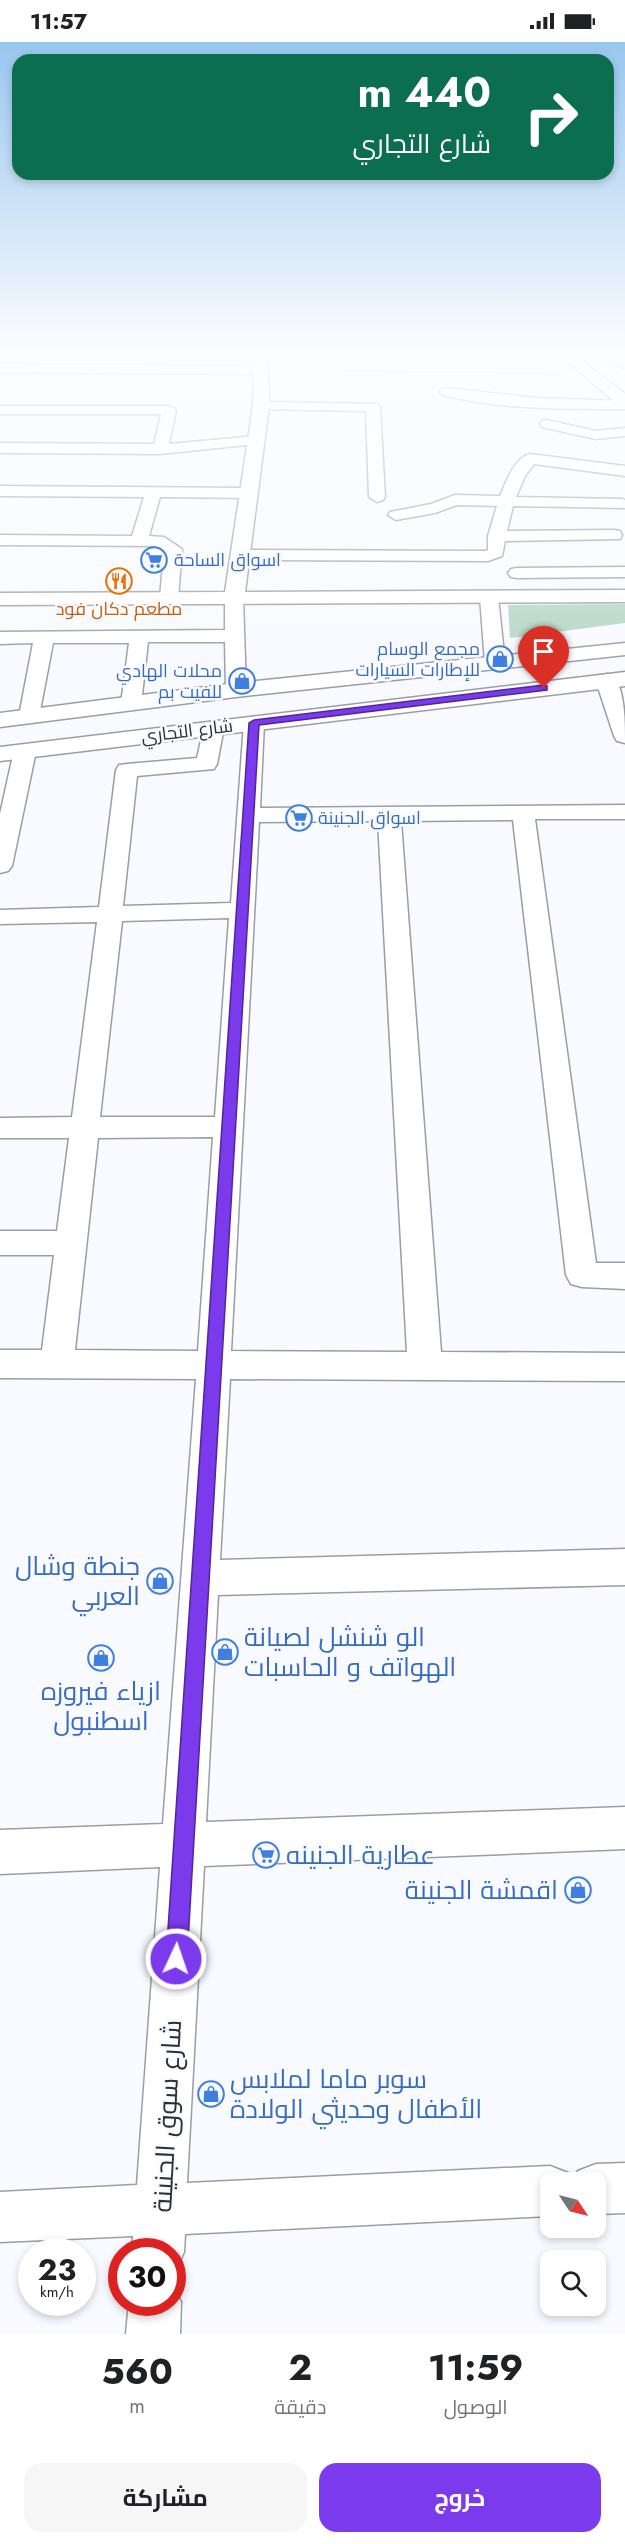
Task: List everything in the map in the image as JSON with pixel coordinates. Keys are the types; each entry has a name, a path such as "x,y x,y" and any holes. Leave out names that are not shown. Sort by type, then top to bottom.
{"street":[{"path":"236,690 234,598 253,461"},
{"path":"375,461 377,497"},
{"path":"240,555 488,556 496,552 496,536 506,501 529,461"},
{"path":"556,461 625,471"},
{"path":"0,491 248,493"},
{"path":"139,540 154,491"},
{"path":"396,515 435,508 455,500 621,504"},
{"path":"496,536 614,535"},
{"path":"0,540 158,541 172,549 169,598"},
{"path":"517,573 625,572"},
{"path":"0,598 625,596"},
{"path":"489,597 495,663"},
{"path":"0,638 235,636"},
{"path":"131,704 139,637"},
{"path":"29,716 44,638"},
{"name":"شارع التجاري","path":"0,720 236,690 625,649"},
{"path":"616,680 625,736"},
{"name":"شارع التجاري","path":"0,754 616,680"},
{"name":"شارع سوق الجنينة","path":"160,2230 254,723"},
{"path":"57,1364 127,770 206,764 214,727"},
{"path":"0,866 25,751"},
{"path":"248,815 625,812"},
{"path":"523,813 582,1275 625,1276"},
{"path":"389,814 425,1366"},
{"path":"0,917 242,910"},
{"path":"0,1128 229,1126"},
{"path":"0,1244 71,1243"},
{"path":"0,1364 625,1366"},
{"path":"200,1578 625,1567"},
{"path":"0,1852 625,1828"},
{"path":"606,2189 625,2188"},
{"path":"0,2217 160,2230 540,2192"},
{"path":"153,2334 154,2316"}],"green space":[{"path":"625,604 625,623 510,638 508,605"}],"place":[{"name":"اسواق الساحة","path":"154,560"},
{"name":"مطعم دكان فود","path":"119,581"},
{"name":"مجمع الوسام للإطارات السيارات","path":"500,659"},
{"name":"محلات الهادي للفيت بم","path":"242,681"},
{"name":"اسواق الجنينة","path":"299,818"},
{"name":"جنطة وشال العربي","path":"160,1581"},
{"name":"الو شنشل لصيانة الهواتف و الحاسبات","path":"225,1652"},
{"name":"ازياء فيروزه اسطنبول","path":"101,1658"},
{"name":"عطارية الجنينه","path":"266,1855"},
{"name":"اقمشة الجنينة","path":"578,1890"},
{"name":"سوبر ماما لملابس الأطفال وحديثي الولادة","path":"211,2094"}],"route":[{"path":"176,1959 254,723 544,688"}]}
